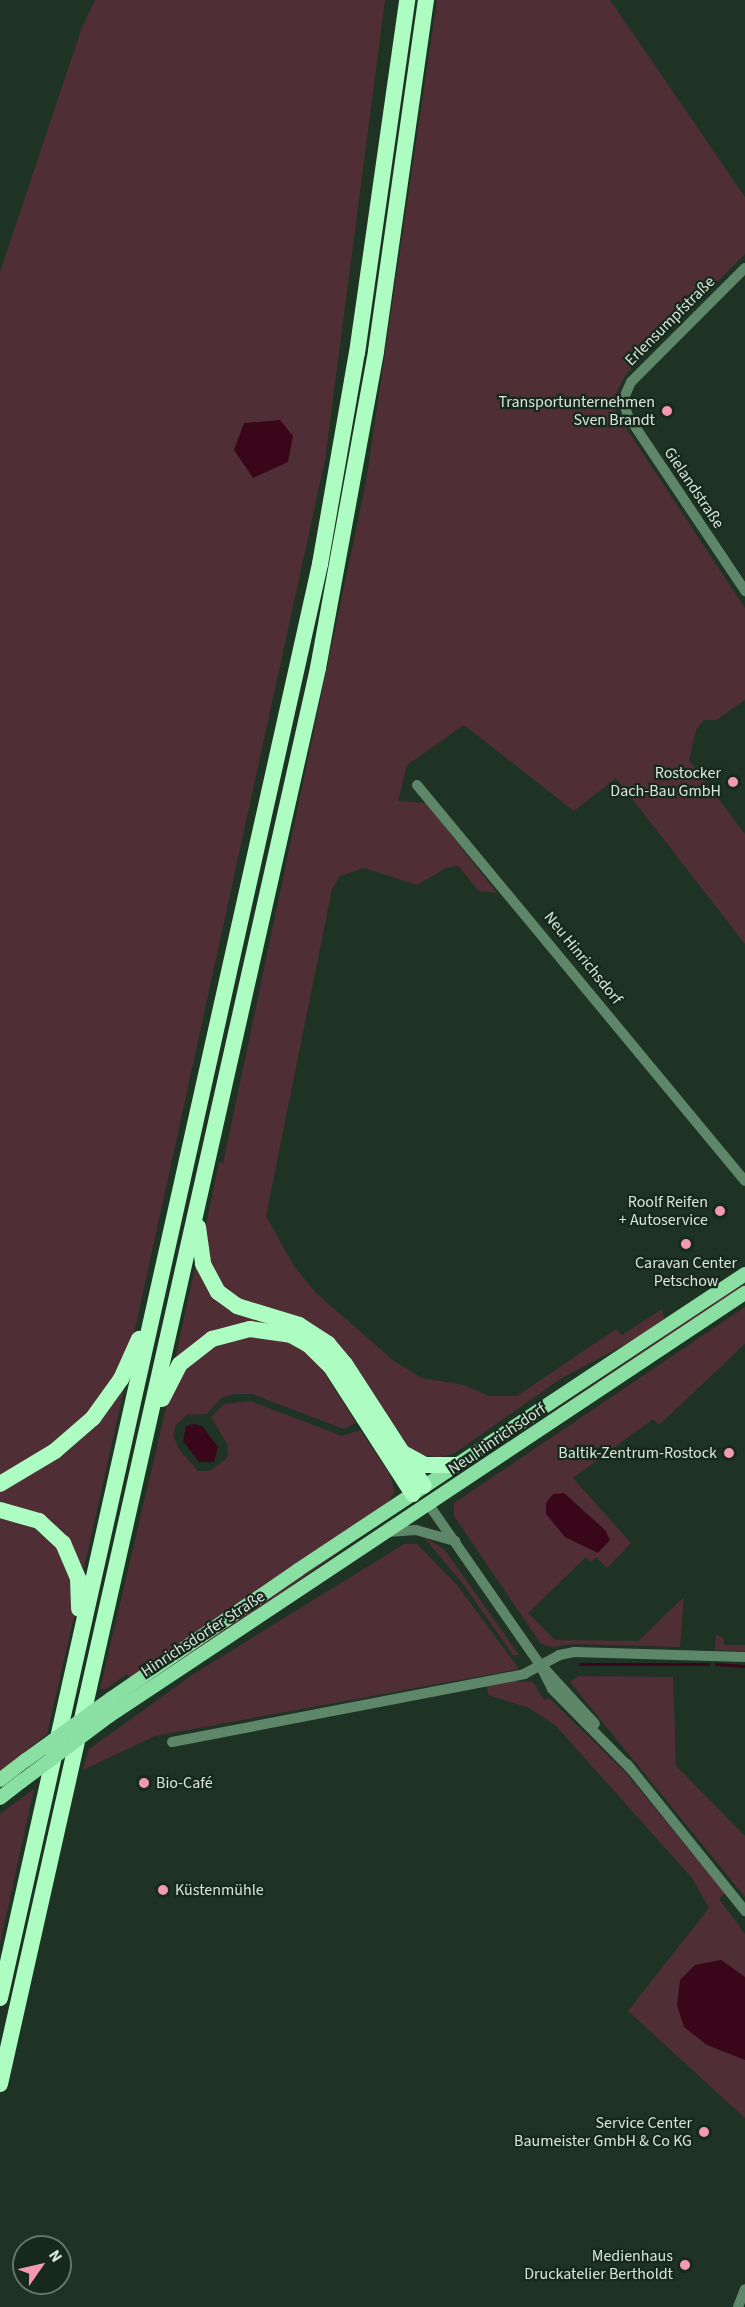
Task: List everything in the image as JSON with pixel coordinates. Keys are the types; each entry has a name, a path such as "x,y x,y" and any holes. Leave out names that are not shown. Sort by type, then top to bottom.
{"highway":[{"path":"0,1998 322,553 357,352 407,0"},
{"path":"0,2084 318,668 354,483 426,0"},
{"path":"196,1210 202,1264 218,1292 237,1306 299,1326 328,1344 345,1364 399,1449 418,1490"},
{"path":"0,1484 55,1451 100,1410 130,1362 157,1294"},
{"path":"144,1441 173,1373 190,1354 226,1332 270,1330 300,1339 324,1359 418,1490"},
{"path":"399,1449 425,1465 456,1465"},
{"path":"0,1510 39,1521 56,1535 70,1554 80,1588 75,1663"}],"main road":[{"name":"Neu Hinrichsdorf","path":"418,1490 745,1274"},
{"name":"Neu Hinrichsdorf","path":"429,1504 745,1293"},
{"path":"418,1490 429,1504"},
{"name":"Hinrichsdorfer Straße","path":"0,1780 112,1698 418,1490"},
{"name":"Hinrichsdorfer Straße","path":"0,1798 109,1716 429,1504"}],"street":[{"name":"Erlensumpfstraße","path":"623,400 631,382 745,268"},
{"name":"Gielandstraße","path":"623,400 628,416 745,591"},
{"name":"Neu Hinrichsdorf","path":"417,785 745,1181"},
{"path":"429,1504 540,1665 552,1689 631,1769 745,1911"},
{"path":"387,1532 416,1530 455,1541"},
{"path":"172,1742 524,1674 574,1652 745,1657"},
{"path":"738,2307 745,2289"}],"shaded area":[{"path":"95,0 385,0 325,460 132,1343 118,1376 72,1432 0,1478 0,272 81,30"},
{"path":"437,0 610,0 745,197 745,254 626,374 615,396 616,413 745,608 745,700 716,720 704,720 696,730 689,760 745,834 745,944 616,778 574,811 464,725 407,765 398,801 426,803 497,893 479,891 458,866 446,868 417,885 364,868 340,876 332,889 266,1216 294,1266 316,1293 394,1361 422,1378 464,1385 489,1396 517,1396 616,1329 622,1335 662,1309 665,1323 560,1379 455,1453 440,1457 423,1455 406,1447 349,1358 233,1298 214,1278 204,1234 219,1162 223,1164 366,482"},
{"path":"280,420 293,436 288,462 253,478 234,450 244,423"},
{"path":"196,1263 203,1277 274,1322 345,1376 259,1324 174,1364"},
{"path":"745,1281 745,1285 446,1485"},
{"path":"745,1307 745,1344 659,1425 653,1419 573,1478 631,1543 607,1568 596,1557 591,1562 586,1557 528,1613 555,1640 638,1641 684,1597 680,1647 573,1644 553,1647 541,1644 454,1516 454,1503"},
{"path":"245,1332 299,1344 318,1363 356,1423 344,1429 252,1394 234,1394 221,1398 207,1414 187,1415 176,1425 173,1435 179,1449 198,1471 210,1471 228,1457 227,1444 211,1417 224,1404 250,1401 342,1436 360,1430 389,1473 395,1491 389,1502 130,1678 127,1674 106,1689 100,1689 171,1387 191,1358"},
{"path":"127,1376 83,1572 37,1514 0,1504 0,1489 27,1474"},
{"path":"194,1424 202,1426 218,1447 214,1462 199,1462 183,1441 186,1426"},
{"path":"564,1493 605,1530 610,1540 598,1553 565,1537 546,1514 546,1503 553,1494"},
{"path":"395,1512 258,1610 146,1683 145,1681"},
{"path":"0,1514 25,1520 67,1557 76,1608 47,1734 0,1772"},
{"path":"423,1536 445,1550 519,1655 513,1655 463,1584"},
{"path":"404,1544 417,1544 457,1585 519,1669 155,1736 83,1770 88,1750 192,1675"},
{"path":"716,1634 724,1639 724,1645 745,1645 745,1651 715,1650"},
{"path":"579,1676 673,1677 676,1766 745,1836 745,1897 570,1682"},
{"path":"513,1681 533,1682 544,1700 549,1698 626,1773 725,1893 719,1899 745,1934 745,2118 628,2011 709,1908 692,1878 556,1726 529,1708 488,1695 487,1686"},
{"path":"34,1789 5,1921 0,1943 0,1814"},
{"path":"721,1960 745,1977 745,2060 707,2045 684,2027 677,2005 680,1980 695,1965"}],"waterway":[{"path":"580,1664 708,1664"},
{"path":"716,1664 745,1666"}],"place":[{"name":"Transportunternehmen Sven Brandt","path":"667,411"},
{"name":"Rostocker Dach-Bau GmbH","path":"733,782"},
{"name":"Roolf Reifen + Autoservice","path":"720,1211"},
{"name":"Caravan Center Petschow","path":"686,1244"},
{"name":"Baltik-Zentrum-Rostock","path":"729,1453"},
{"name":"Bio-Café","path":"144,1783"},
{"name":"Küstenmühle","path":"163,1890"},
{"name":"Service Center Baumeister GmbH & Co KG","path":"704,2132"},
{"name":"Medienhaus Druckatelier Bertholdt","path":"685,2265"}]}
